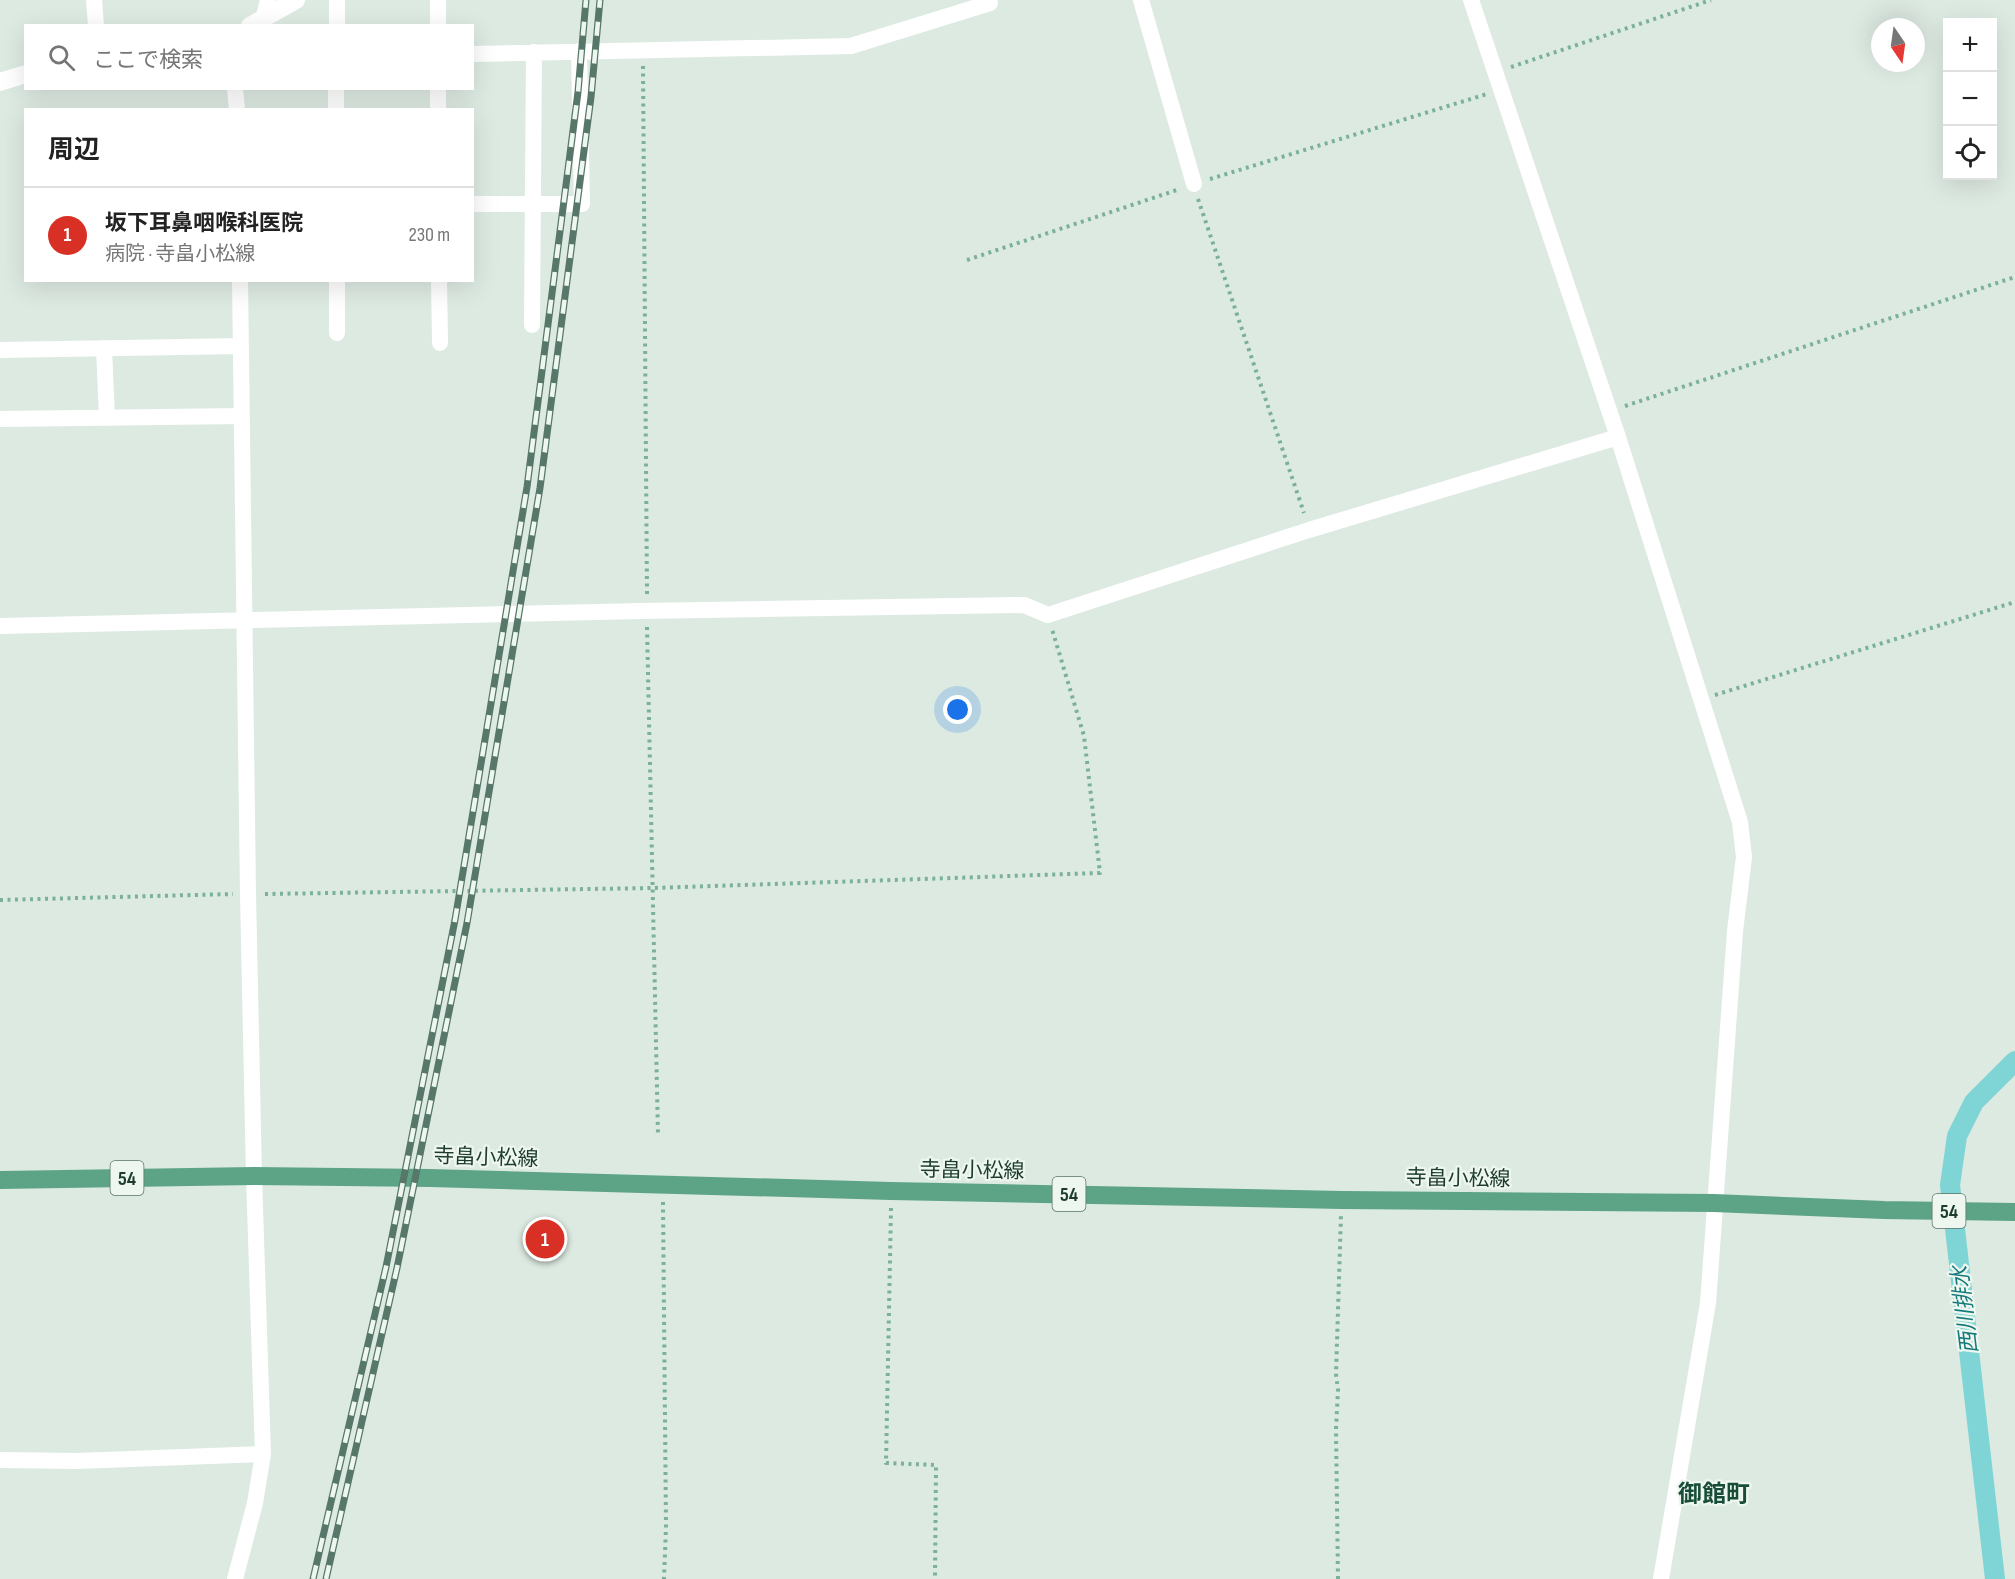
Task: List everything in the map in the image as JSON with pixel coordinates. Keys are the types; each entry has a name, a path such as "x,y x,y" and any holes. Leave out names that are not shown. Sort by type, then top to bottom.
{"main road":[{"path":"261,14 296,0"},
{"path":"0,82 24,75"},
{"name":"寺畠小松線","path":"0,1180 254,1176 430,1178 891,1191 1342,1200 1714,1203 1884,1210 2015,1212"}],"street":[{"path":"94,0 96,24"},
{"path":"336,24 337,0"},
{"path":"438,0 438,24"},
{"path":"1141,0 1194,184"},
{"path":"1472,0 1618,437 1740,822 1744,857 1735,931 1708,1303 1661,1579"},
{"path":"474,54 851,46 994,1"},
{"path":"474,204 582,204 579,51"},
{"path":"532,325 534,52"},
{"path":"235,90 237,108"},
{"path":"336,90 336,108"},
{"path":"438,90 438,108"},
{"path":"236,1579 255,1503 263,1454 248,894 240,282"},
{"path":"337,282 337,333"},
{"path":"439,282 440,343"},
{"path":"0,350 241,346"},
{"path":"104,348 107,418"},
{"path":"0,419 242,416"},
{"path":"0,626 629,611 1024,605 1048,615 1309,530 1618,437"},
{"path":"0,1460 76,1461 263,1454"}],"path":[{"path":"1496,72 1711,0"},
{"path":"967,260 1194,184 1502,90"},
{"path":"1194,184 1309,530"},
{"path":"1609,411 2015,277"},
{"path":"1701,700 2015,602"},
{"path":"0,900 654,888 1100,873 1084,736 1048,615"},
{"path":"663,1185 666,1527 664,1579"},
{"path":"891,1191 886,1463 936,1465 934,1579"},
{"path":"1338,1579 1336,1429 1338,1390 1336,1374 1342,1200"}],"waterway":[{"name":"西川排水","path":"1995,1579 1950,1185 1957,1136 1974,1102 2015,1061"}],"railway":[{"path":"313,1579 386,1267 455,920 527,487 578,92 586,0"},
{"path":"326,1579 397,1268 467,923 540,488 591,97 600,0"}],"place":[{"name":"坂下耳鼻咽喉科医院","path":"545,1239"}],"district":[{"name":"御館町","path":"1714,1494"}]}
